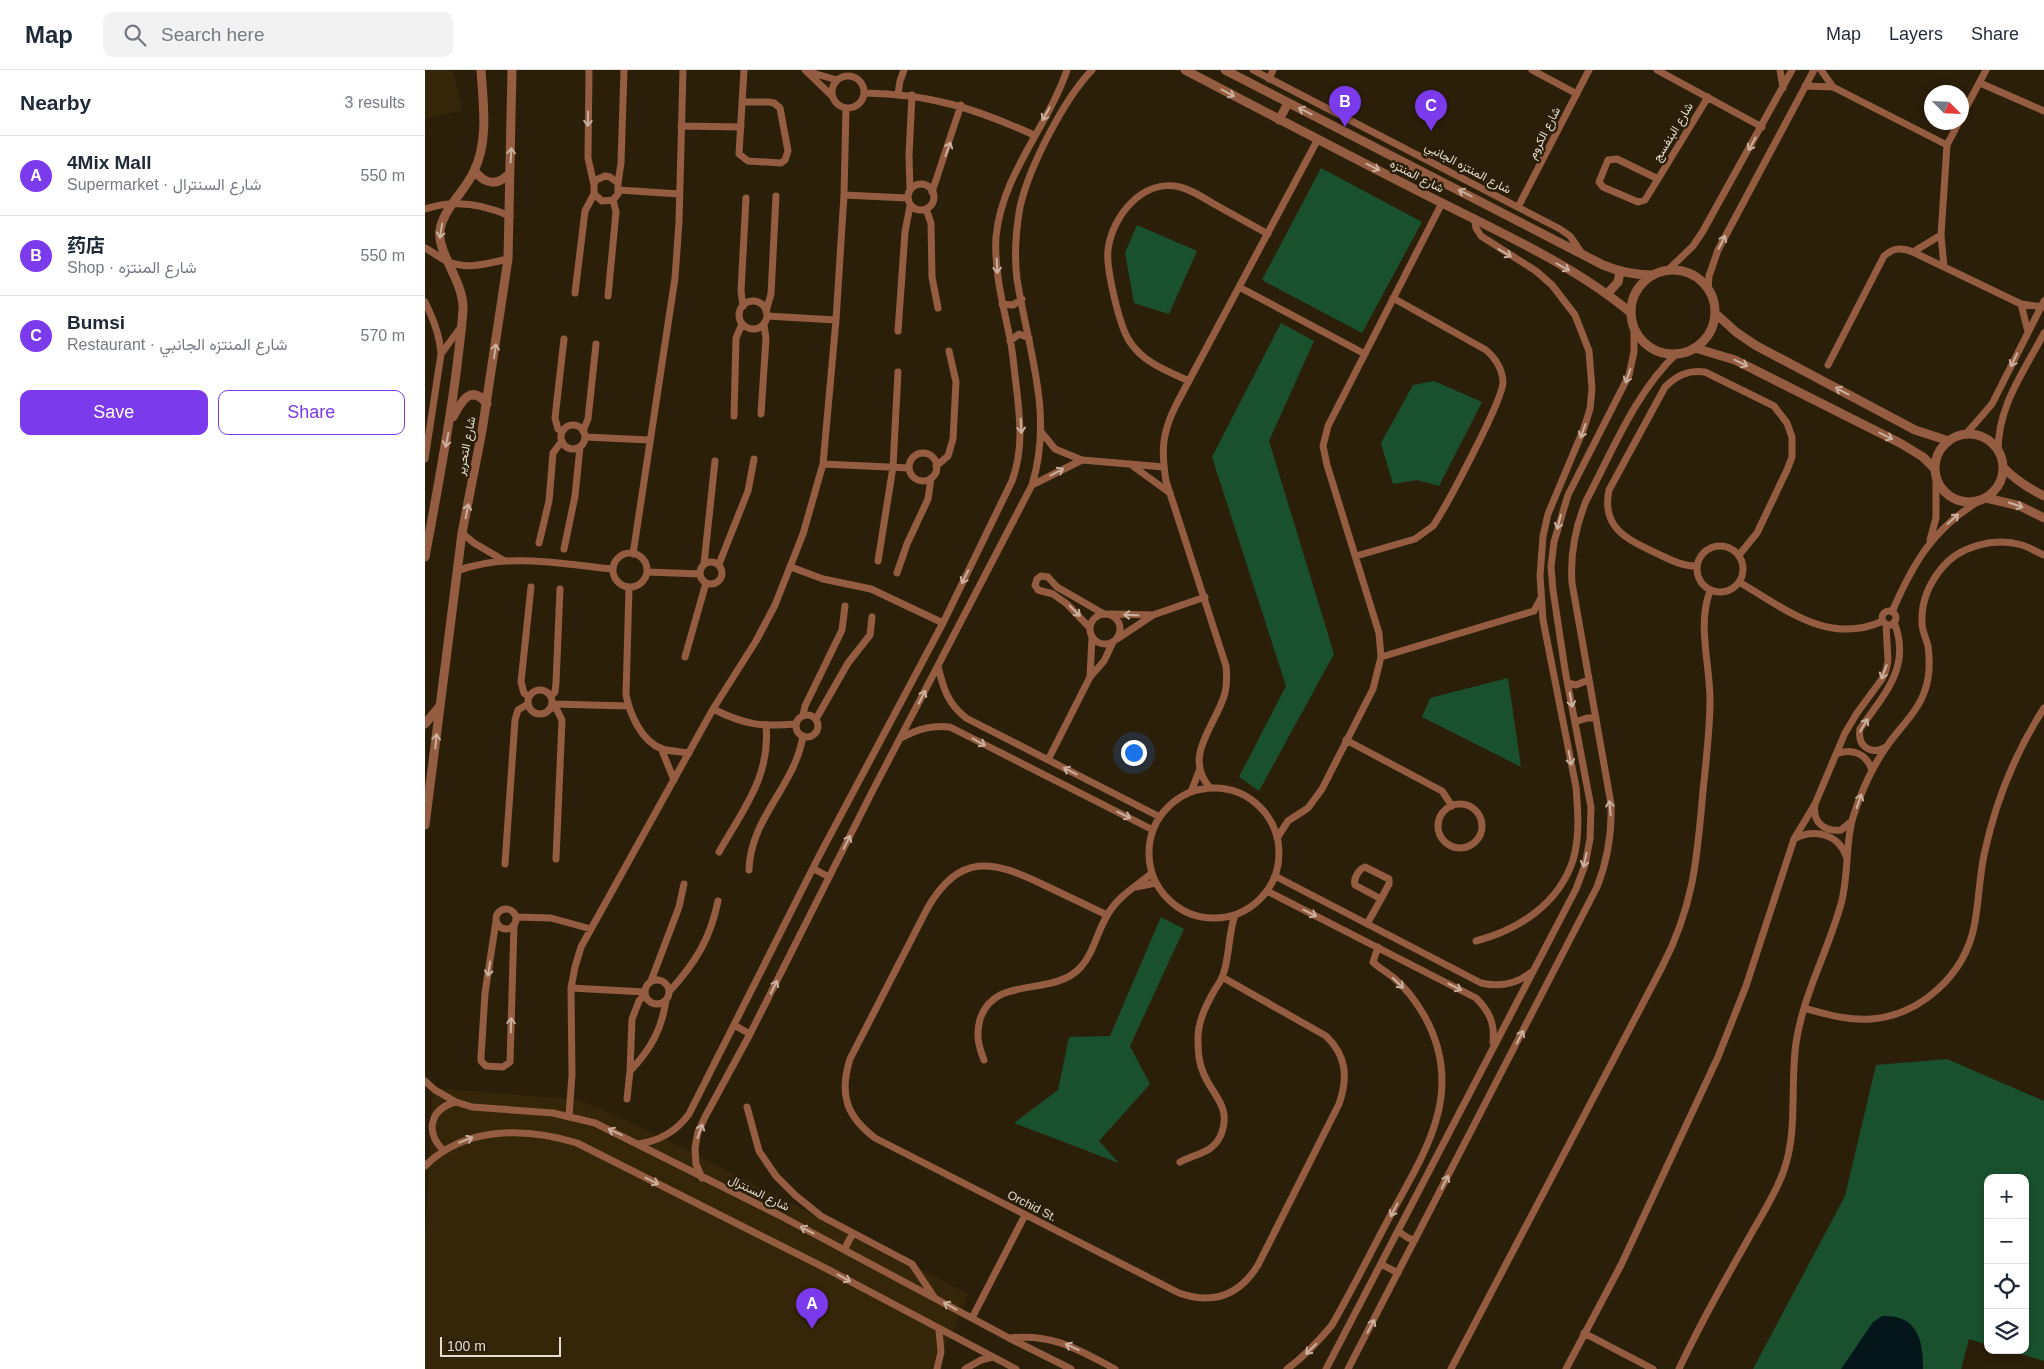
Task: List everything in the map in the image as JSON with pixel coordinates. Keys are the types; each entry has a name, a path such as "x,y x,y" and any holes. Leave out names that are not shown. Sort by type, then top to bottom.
{"street":[{"name":"شارع التحرير","path":"425,556 450,422 463,298 439,237 443,223 453,203 475,171 483,132 481,70"},
{"name":"شارع التحرير","path":"425,824 462,533 487,404 508,259 513,113 512,70"},
{"path":"575,293 585,211 594,194 588,158 589,70"},
{"path":"608,296 616,212 613,200 618,187 621,163 624,70"},
{"path":"633,554 675,278 683,70"},
{"path":"743,102 769,102 780,108 788,151 785,160 781,163 754,162 743,158 739,154 744,70"},
{"path":"898,94 904,70"},
{"path":"639,1144 661,1139 681,1124 689,1114 814,869 943,623 1012,481 1018,463 1021,425 1010,341 1002,304 996,237 1000,215 1015,173 1057,94 1067,70"},
{"path":"702,1178 695,1164 698,1132 751,1034 829,877 1032,485 1040,453 1042,433 1041,411 1017,278 1016,254 1021,206 1039,157 1059,116 1071,96 1092,70"},
{"name":"شارع المنتزه","path":"1185,70 1279,120 1474,218 1593,283 1631,313"},
{"name":"شارع المنتزه","path":"1225,70 1584,255 1620,272 1652,275"},
{"name":"شارع المنتزه الجانبي","path":"1253,70 1518,207 1570,236 1584,255"},
{"path":"1269,78 1273,70"},
{"path":"1532,70 1577,94"},
{"name":"شارع الكروم","path":"1518,207 1589,70"},
{"path":"1657,70 1762,127"},
{"path":"1780,70 1783,88"},
{"path":"1668,270 1693,246 1762,127 1792,70"},
{"path":"1708,289 1709,276 1718,250 1814,70"},
{"path":"1821,70 1833,87"},
{"path":"1969,103 1986,70"},
{"path":"806,71 837,80"},
{"path":"806,71 833,96"},
{"path":"851,73 860,81 864,93 858,104 846,108 837,104 832,90 837,80 851,73"},
{"path":"1980,83 2044,111"},
{"path":"1805,86 1833,87 1947,145"},
{"path":"864,93 912,95 961,105 1034,135"},
{"path":"898,331 905,232 910,206 907,198 910,190 909,161 912,95"},
{"name":"شارع البنفسج","path":"1658,179 1617,159 1611,158 1599,182 1603,187 1638,202 1645,200 1658,179 1708,97"},
{"path":"1279,120 1288,103"},
{"path":"910,206 918,210 926,209 933,200 932,192 961,105"},
{"path":"569,1116 572,1075 571,988 577,960 591,929 713,709 756,641 791,567 814,499 823,464 836,320 844,195 846,108"},
{"path":"681,126 741,127"},
{"path":"1944,267 1941,235 1947,145 1955,130"},
{"path":"1191,792 1199,771 1199,756 1225,693 1227,679 1223,652 1166,480 1162,451 1164,434 1169,419 1318,139"},
{"path":"475,171 480,178 487,182 496,183 504,180 510,173"},
{"path":"594,185 600,178 605,176 610,177 618,187 679,194"},
{"path":"910,190 913,186 922,184 926,185 932,192"},
{"path":"1189,381 1152,364 1129,342 1122,328 1109,265 1108,251 1117,222 1125,209 1148,190 1164,186 1179,187 1268,234"},
{"path":"594,194 602,201 613,200"},
{"path":"844,195 907,198"},
{"path":"761,414 766,338 764,324 771,294 776,196"},
{"path":"746,198 741,291 743,306 739,315 742,324 746,327 755,329 764,324"},
{"path":"1476,940 1512,929 1528,920 1543,907 1565,877 1573,860 1577,838 1578,812 1576,787 1543,620 1540,576 1543,536 1548,514 1584,428 1592,390 1592,370 1583,332 1565,300 1536,271 1481,236 1476,228 1474,218 1482,202"},
{"path":"425,208 453,203 482,205 510,216"},
{"path":"1277,838 1288,821 1308,808 1316,799 1373,689 1381,657 1379,633 1327,465 1323,446 1328,426 1442,203"},
{"path":"926,209 931,223 932,277 938,308"},
{"path":"1913,252 1941,235"},
{"path":"425,248 449,262 477,266 508,259"},
{"path":"1828,365 1884,256 1898,248 1913,252 2021,304 2043,304 1992,404 1966,434 1949,441 1941,448 1936,458 1935,469 1941,489 1954,499 1971,502 1984,499 2020,506 2044,518"},
{"path":"1326,1369 1576,889 1585,864 1591,823 1589,791 1568,683 1553,590 1551,567 1554,542 1567,495 1629,375 1634,352 1634,328 1631,313 1633,298 1641,285 1652,275 1668,270 1677,270 1695,276 1708,289 1713,300 1715,313 1709,333 1695,348 1677,354 1667,353 1647,345 1634,328"},
{"path":"1608,294 1619,282 1620,272"},
{"path":"1239,287 1365,354"},
{"path":"1356,556 1415,539 1433,526 1494,409 1503,384 1501,371 1496,359 1486,350 1393,298"},
{"path":"1002,304 1013,305 1022,299"},
{"path":"425,302 433,317 441,343 441,354 425,459"},
{"path":"743,306 747,303 756,302 764,306 767,313"},
{"path":"2021,304 2028,332"},
{"path":"767,313 836,320"},
{"path":"1715,313 1736,332 1755,345 1905,425 1949,441"},
{"path":"734,416 736,338 742,324"},
{"path":"441,354 461,327"},
{"path":"1010,341 1019,334 1029,338"},
{"path":"2043,337 2004,407 1998,435 1998,451 2003,467 2015,479 2028,489 2044,496"},
{"path":"564,339 555,418 562,432 564,445 571,449 580,447"},
{"path":"564,549 575,496 580,447 588,419 597,344"},
{"path":"1695,348 1735,360 1900,443 1923,457 1935,469"},
{"path":"897,572 907,544 928,499 931,478 937,466 948,456 953,439 956,382 949,351"},
{"path":"1348,1369 1597,887 1603,871 1609,846 1611,804 1572,583 1572,550 1575,533 1586,501 1644,392 1662,368 1677,354"},
{"path":"878,562 893,467 898,372"},
{"path":"1696,566 1677,563 1626,538 1613,524 1607,506 1609,490 1665,386 1683,373 1705,372 1774,406 1784,416 1790,429 1793,446 1789,468 1757,533 1739,555"},
{"path":"450,422 462,400 468,396 475,395 482,398 487,404"},
{"path":"562,432 568,426 573,425 581,428 584,434"},
{"path":"1042,433 1055,449 1082,460 1164,467"},
{"path":"584,434 649,440"},
{"path":"1966,434 1984,438 1992,443 1998,451"},
{"path":"539,543 549,501 553,453 562,441"},
{"path":"931,478 919,480 912,476 909,468 913,458 922,454 932,457 937,466"},
{"path":"719,564 751,482 754,460"},
{"path":"1032,485 1082,460"},
{"path":"704,564 714,562 722,568 722,577 715,584 706,583 702,580 700,574 704,564 715,461"},
{"path":"823,464 909,468"},
{"path":"1129,464 1171,494"},
{"path":"1892,612 1902,588 1929,543 1962,511 1984,499 1999,485 2003,467"},
{"path":"1567,468 1578,473"},
{"path":"1929,543 1936,518 1937,479"},
{"path":"462,533 474,543 503,560"},
{"path":"1679,1369 1719,1291 1772,1200 1785,1168 1791,1140 1796,1041 1804,1008 1841,906 1847,884 1852,820 1872,770 1886,747 1912,715 1925,689 1929,660 1928,645 1921,624 1923,603 1931,583 1943,566 1960,553 1979,544 2001,542 2015,544 2043,555"},
{"path":"1713,546 1727,546 1739,555 1743,568 1739,582 1723,592 1705,588 1698,578 1696,566 1701,554 1713,546"},
{"path":"633,554 643,560 647,572 644,580 637,586 624,586 616,579 613,569 620,557 633,554"},
{"path":"457,571 475,565 503,560 613,569"},
{"path":"791,567 823,579 871,589 943,623"},
{"path":"647,572 700,574"},
{"path":"1048,760 1090,677 1103,661 1121,630 1117,620 1057,587 1048,577 1041,576 1037,579 1035,585 1038,590 1053,594 1073,608 1090,628 1092,637 1090,677"},
{"path":"1739,582 1801,618 1822,626 1838,630 1894,622"},
{"path":"685,657 706,583"},
{"path":"531,587 521,682 532,711 539,714 547,712 557,684 560,589"},
{"path":"629,587 625,695 628,706 637,726 652,742 661,748 689,753"},
{"path":"1053,594 1057,587"},
{"path":"1381,657 1534,611 1542,596 1553,590"},
{"path":"1451,1369 1662,968 1683,920 1691,895 1697,862 1708,738 1710,689 1704,621 1705,606 1710,590"},
{"path":"1092,637 1104,644 1115,640 1153,615 1205,597"},
{"path":"803,715 811,715 816,719 818,726 816,732 811,736 803,736 797,730 796,724 803,715 804,709 842,630 845,606"},
{"path":"1534,611 1543,620 1552,624 1559,624"},
{"path":"1886,747 1880,751 1872,751 1865,748 1859,736 1861,729 1891,685 1899,662 1900,636 1894,622 1896,617 1892,612"},
{"path":"1566,1369 1621,1265 1718,1057 1746,986 1794,840 1815,804 1836,754 1857,712 1882,679 1886,670 1888,653 1884,613 1892,612"},
{"path":"1090,628 1094,618 1107,614 1153,615"},
{"path":"816,719 848,663 870,635 872,617"},
{"path":"938,666 944,691 957,710 966,718 1160,817"},
{"path":"1568,683 1581,684 1589,680"},
{"path":"505,864 515,720 518,710 529,701 536,691 540,690 545,690 562,720 556,859"},
{"path":"552,702 628,706"},
{"path":"425,724 440,706"},
{"path":"1804,1008 1847,1019 1871,1019 1895,1015 1918,1005 1939,990 1954,972 1967,951 1974,928 1984,857 2004,786 2017,756 2044,708"},
{"path":"713,709 730,717 766,726 796,724"},
{"path":"1575,722 1587,718 1596,718"},
{"path":"719,852 759,780 767,754 766,726"},
{"path":"901,738 925,727 950,727 1153,830"},
{"path":"749,870 753,842 795,767 803,736"},
{"path":"1346,740 1443,790 1452,806"},
{"path":"661,748 674,780"},
{"path":"1861,754 1865,748"},
{"path":"1836,754 1844,751 1853,751 1861,754 1866,758 1872,770"},
{"path":"425,768 432,774"},
{"path":"1199,771 1210,788"},
{"path":"1210,788 1234,791 1245,796 1259,806 1269,819 1277,838 1279,851 1275,876 1267,891 1247,909 1235,915 1221,918 1208,918 1184,911 1173,904 1156,883 1149,858 1153,830 1160,817 1179,798 1191,792 1210,788"},
{"path":"1460,804 1470,806 1481,818 1481,833 1475,842 1466,847 1451,845 1440,834 1440,818 1452,806 1460,804"},
{"path":"1815,804 1816,819 1825,832 1842,847 1848,866"},
{"path":"1269,819 1288,821"},
{"path":"1794,840 1803,834 1841,830 1852,820"},
{"path":"1577,838 1590,839"},
{"name":"Orchid St.","path":"1107,915 1026,876 1000,866 984,865 965,870 953,876 941,887 927,908 850,1059 846,1071 846,1099 856,1121 875,1138 1179,1293 1191,1298 1205,1299 1224,1295 1241,1286 1251,1276 1332,1120 1343,1093 1345,1071 1339,1050 1326,1036 1223,976"},
{"path":"1367,924 1381,899 1390,881 1367,867 1362,867 1354,881 1355,885 1381,899"},
{"path":"814,869 829,877"},
{"path":"984,1060 978,1045 977,1028 983,1013 993,1000 1006,992 1049,985 1072,975 1089,955 1107,915 1119,900 1152,872"},
{"path":"1275,876 1481,983 1492,986 1508,984 1523,978 1532,971"},
{"path":"1135,888 1156,883"},
{"path":"627,1099 631,1071 632,1019 639,1001 651,981 679,907 684,884"},
{"path":"1267,891 1476,998 1492,1019 1493,1046"},
{"path":"631,1071 652,1045 659,1031 669,992 692,965 701,950 711,926 718,901"},
{"path":"506,908 514,912 517,917 514,925 509,1062 503,1067 486,1066 481,1061 485,993 496,921 498,912 506,908"},
{"path":"1180,1162 1200,1155 1213,1146 1222,1132 1225,1117 1221,1101 1203,1073 1199,1057 1198,1040 1200,1023 1206,1006 1223,976 1228,956 1229,934 1235,915"},
{"path":"517,917 551,918 591,929"},
{"path":"1221,918 1229,934"},
{"path":"496,921 502,928 509,929 514,925"},
{"path":"1287,1369 1319,1342 1332,1325 1425,1153 1435,1126 1441,1098 1440,1060 1431,1030 1425,1016 1408,993 1394,978 1373,962 1378,947"},
{"path":"651,981 662,980 667,985 669,992"},
{"path":"571,988 645,993"},
{"path":"645,993 652,1003 660,1004 666,1000"},
{"path":"734,1025 751,1034"},
{"name":"شارع السنترال","path":"425,1081 435,1090 456,1102 493,1109 569,1116 595,1123 779,1215 1009,1338 1071,1369"},
{"path":"444,1151 436,1145 431,1137 429,1127 437,1110 456,1102"},
{"path":"747,1107 759,1152 776,1176 795,1195 821,1216 913,1264 934,1298"},
{"path":"425,1166 444,1151 476,1136 493,1134 543,1135 577,1143 829,1270 939,1330 1016,1369"},
{"path":"972,1318 1025,1215"},
{"path":"1398,1231 1408,1238 1415,1240"},
{"path":"844,1250 853,1233"},
{"path":"1381,1264 1399,1273"},
{"path":"1343,1304 1356,1310"},
{"path":"937,1369 941,1352 939,1330"},
{"path":"1584,1333 1653,1369"},
{"path":"1009,1338 1025,1336 1057,1340 1115,1369"},
{"path":"965,1369 981,1360 993,1357"}],"shaded area":[{"path":"425,70 453,70 462,110 425,119"},
{"path":"433,1088 573,1099 595,1106 669,1141 969,1294 935,1369 425,1369 425,1238"},
{"path":"1882,1316 1904,1320 1916,1331 1922,1348 1923,1369 1841,1369 1873,1322"}],"green space":[{"path":"1321,168 1422,222 1362,333 1262,280"},
{"path":"1137,225 1197,251 1169,314 1134,303 1125,253"},
{"path":"1281,323 1314,341 1269,441 1334,654 1259,791 1239,777 1286,686 1212,457"},
{"path":"1434,381 1482,402 1439,486 1417,480 1393,484 1381,443 1413,385"},
{"path":"1508,678 1521,767 1422,717 1430,698"},
{"path":"1161,917 1184,929 1130,1046 1150,1084 1099,1141 1119,1163 1014,1123 1058,1090 1069,1037 1110,1036"},
{"path":"1947,1059 2044,1101 2044,1361 2021,1354 2029,1354 2029,1174 1984,1174 1984,1344 1969,1339 1961,1369 1753,1369 1845,1196 1876,1065"}],"place":[{"name":"药店","path":"1345,127"},
{"name":"Bumsi","path":"1431,131"},
{"name":"4Mix Mall","path":"812,1329"}]}
